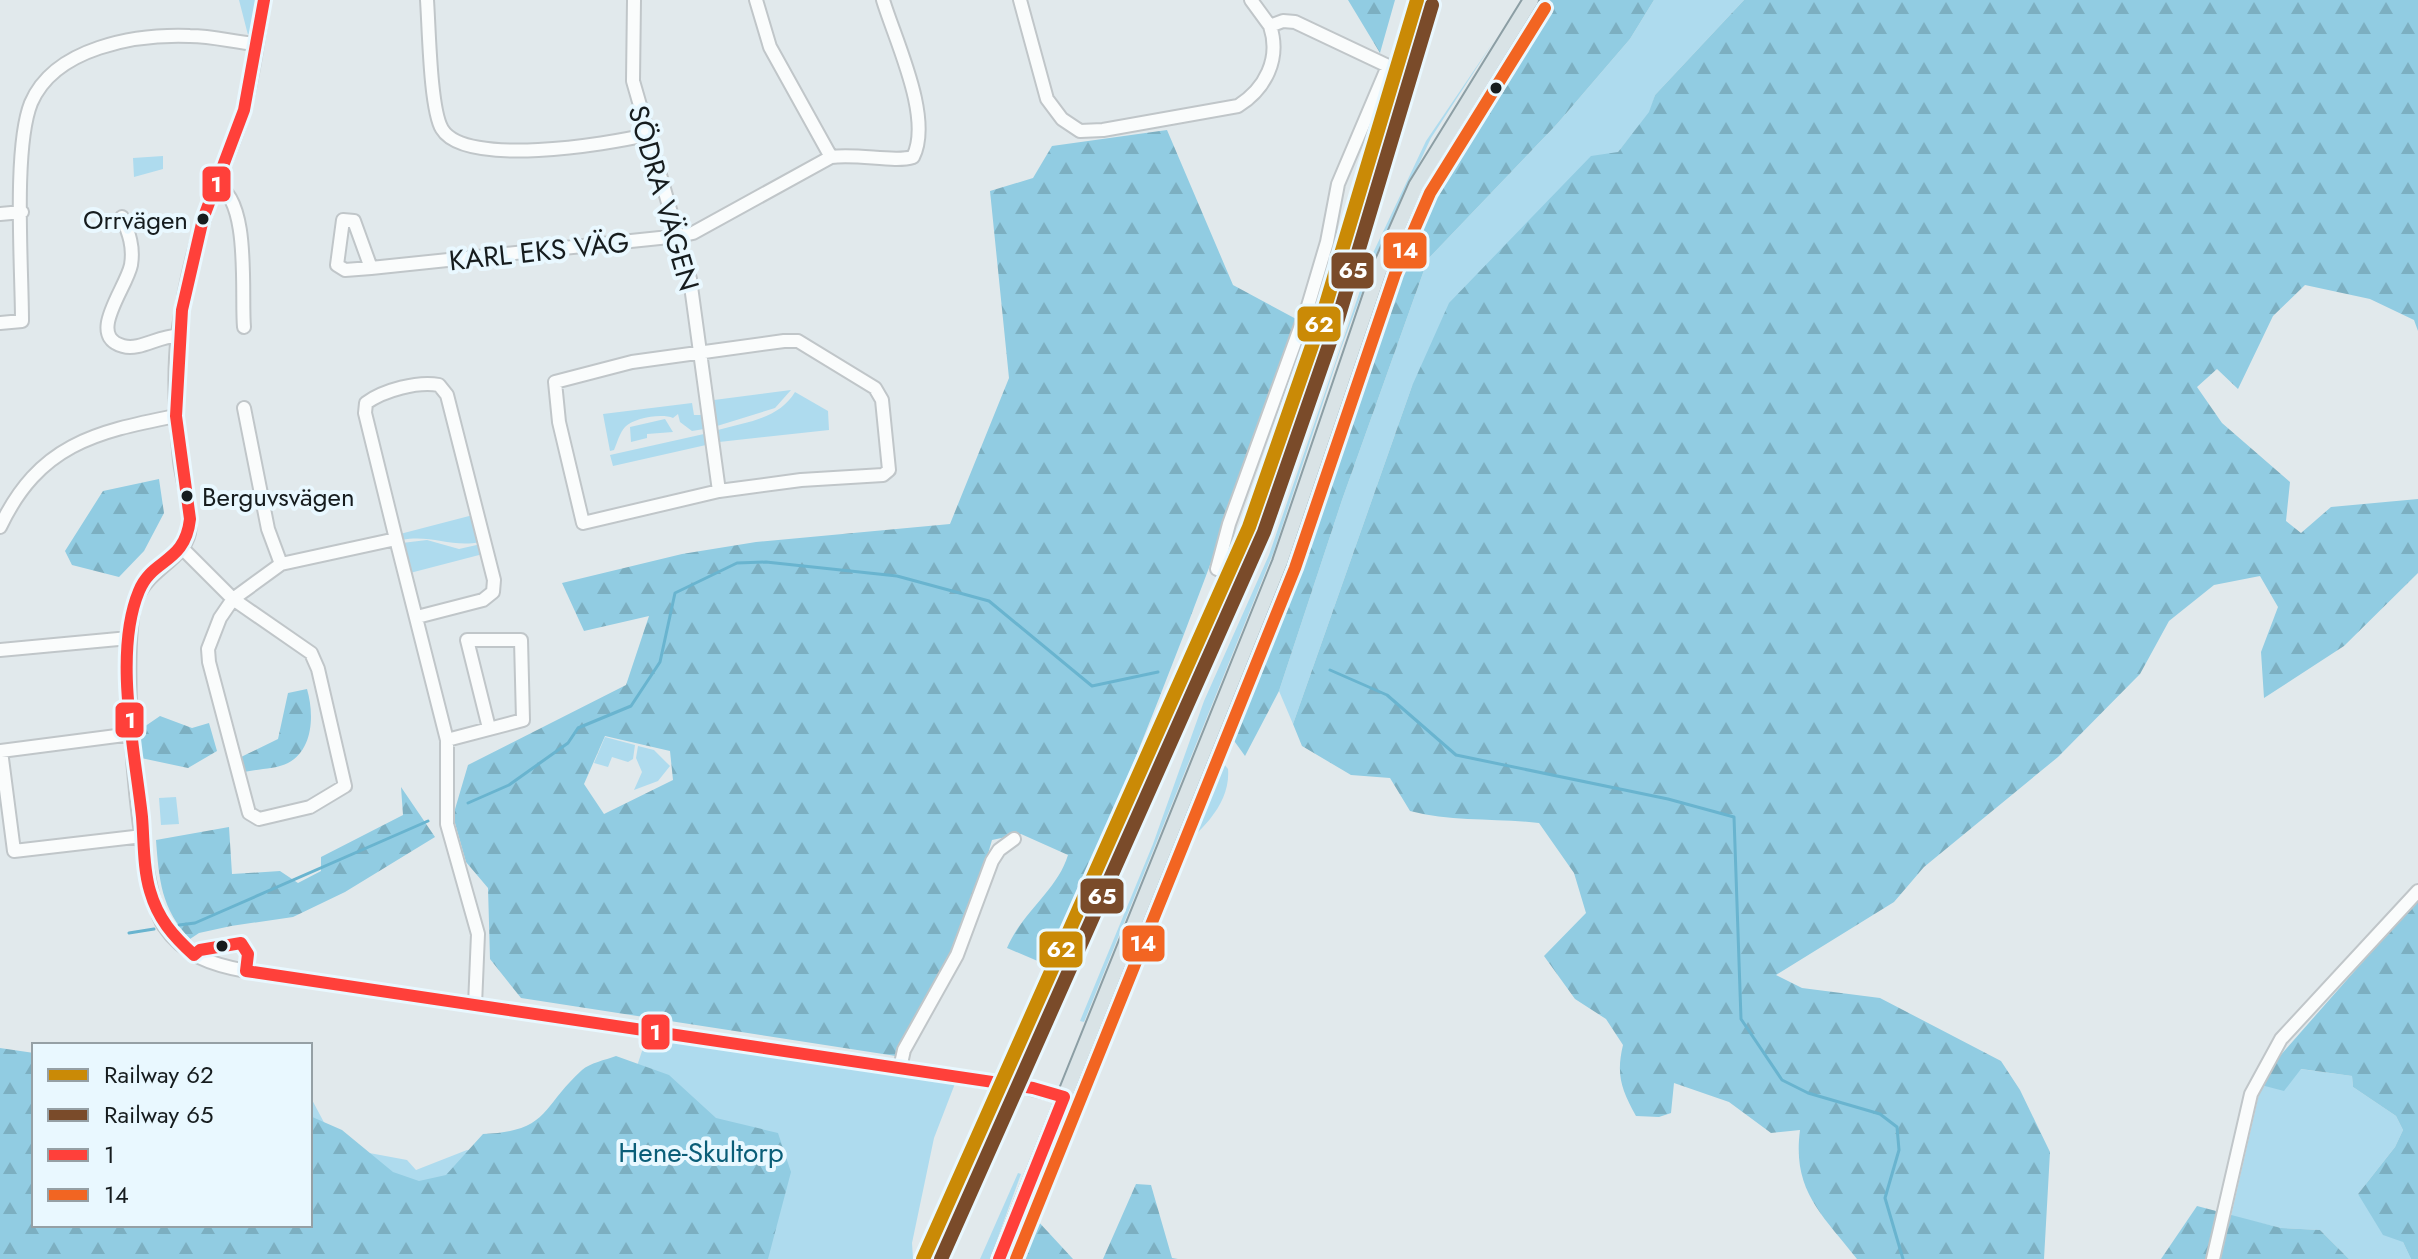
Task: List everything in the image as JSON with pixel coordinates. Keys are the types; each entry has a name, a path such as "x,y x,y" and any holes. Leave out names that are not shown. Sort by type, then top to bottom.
{"main road":[{"path":"999,1259 1280,562 1362,312 1416,186 1531,0"}],"street":[{"path":"264,0 244,110 193,254 178,336 176,416 190,519 182,548 154,571 139,590 129,638 132,734 149,889 157,914 183,947 213,965 997,1083"},
{"path":"427,0 439,124 455,141 491,148 560,150 646,135"},
{"name":"SÖDRA VÄGEN","path":"634,0 633,81 646,135 690,279 719,491"},
{"path":"756,0 770,47 831,157 862,154 906,159 913,157 917,149 918,112 883,0"},
{"path":"1020,0 1047,99 1062,119 1080,131 1103,130 1238,106 1256,94 1269,72 1273,51 1270,26 1251,0"},
{"path":"1217,569 1229,524 1308,306 1327,242 1338,184 1388,66 1295,22 1283,21 1270,26"},
{"path":"0,323 22,321 26,122 37,93 56,70 97,49 167,37 191,36 256,44"},
{"name":"KARL EKS VÄG","path":"371,268 693,233 831,157"},
{"path":"216,185 227,193 237,213 244,327"},
{"path":"0,214 22,212"},
{"path":"122,217 131,239 131,263 127,281 106,319 106,332 114,342 128,347 164,336 178,336"},
{"path":"798,341 875,388 882,400 890,464 883,475 801,480 719,491 583,523 559,422 555,382 620,364 798,341"},
{"path":"417,617 483,600 493,592 494,580 447,395 439,385 427,383 375,396 366,403 365,413 447,740 447,824 478,934 475,1005"},
{"path":"244,408 268,529 281,564"},
{"path":"0,527 14,501 33,477 71,445 106,430 176,416"},
{"path":"182,548 233,599 311,653 318,669 345,786 310,807 259,819 249,813 209,662 211,635 233,599 281,564 396,539"},
{"path":"0,650 129,638"},
{"path":"447,740 523,720 521,640 467,640 489,728"},
{"path":"132,734 1,751 14,851 143,836"},
{"path":"900,1068 904,1050 966,936 992,861 999,850 1014,839"},
{"path":"2213,1259 2251,1094 2281,1039 2418,891"},
{"path":"1015,1085 1064,1097"}],"green space":[{"path":"239,0 259,0 255,28 248,35"},
{"path":"1348,0 1395,0 1380,53"},
{"path":"1547,0 1654,0 1630,39 1557,124 1428,259 1342,500 1279,691 1245,756 1227,731 1351,408 1391,276 1409,231 1475,108"},
{"path":"1654,0 1744,0 1655,95 1650,112 1618,152 1412,386 1293,724 1279,691 1342,500 1428,259 1557,124 1630,39"},
{"path":"1744,0 2418,0 2418,331 2414,320 2370,299 2305,285 2273,316 2238,389 2217,369 2197,387 2222,423 2290,482 2286,521 2301,533 2331,507 2418,499 2418,573 2344,646 2264,698 2261,652 2278,607 2260,576 2214,585 2169,621 2140,674 2058,757 1924,867 1894,902 1776,975 1802,988 1880,998 2001,1061 2020,1090 2050,1152 2044,1259 1857,1259 1821,1214 1805,1186 1799,1151 1800,1130 1771,1133 1729,1102 1674,1083 1671,1113 1659,1117 1636,1116 1621,1081 1623,1045 1606,1019 1575,999 1544,956 1586,913 1574,873 1539,823 1458,818 1410,811 1390,778 1351,775 1302,746 1293,724 1412,386 1449,303 1591,156 1618,152 1649,112 1655,95"},
{"path":"1494,41 1431,138 1377,253 1340,351 1274,551 1084,1022 1080,1021 1153,844 1204,701 1269,555 1373,253 1426,141"},
{"path":"1167,130 1233,285 1298,320 1180,646 1116,806 1047,965 1007,948 1021,923 1056,880 1068,855 1021,834 992,840 971,913 896,1056 521,998 490,959 488,888 466,862 453,816 468,765 626,685 649,616 584,631 562,583 682,554 756,542 950,524 1009,378 990,191 1033,178 1052,146","holes":["605,736 670,751 673,780 604,814 584,784"]},
{"path":"163,156 163,169 134,177 133,158"},
{"path":"791,390 775,408 717,426 714,400"},
{"path":"795,392 828,411 829,430 719,442 718,430 771,414"},
{"path":"692,403 694,415 702,415 704,429 692,431 680,422 678,414 673,418 655,416 641,419 625,427 614,450 610,451 603,414"},
{"path":"665,419 673,432 647,434 647,438 631,442 630,427"},
{"path":"704,434 706,445 613,466 610,455"},
{"path":"159,479 164,513 144,551 119,577 72,565 65,551 103,491"},
{"path":"473,515 480,542 402,540 400,534"},
{"path":"427,540 459,549 481,544 483,554 410,573 402,543"},
{"path":"307,689 311,709 310,730 297,757 273,768 244,772 241,757 278,739 288,693"},
{"path":"160,716 192,728 209,723 217,751 188,768 141,758 141,729"},
{"path":"605,737 635,745 633,759 628,762 612,757 608,767 594,763"},
{"path":"638,746 654,750 670,766 658,781 634,790 642,772 636,758"},
{"path":"1220,759 1228,769 1228,782 1219,806 1203,827 1174,853 1171,852 1207,763"},
{"path":"401,787 435,837 345,892 293,917 231,926 199,933 190,939 180,928 163,893 156,840 229,827 232,874 280,871 298,883 321,871 321,857 403,815"},
{"path":"176,797 179,824 161,825 159,798"},
{"path":"2418,899 2418,1259 2411,1259 2403,1242 2383,1235 2358,1194 2395,1147 2403,1130 2396,1116 2353,1087 2352,1076 2301,1069 2284,1091 2261,1085 2271,1066"},
{"name":"Hene-Skultorp","path":"647,1036 956,1081 934,1138 912,1243 913,1259 0,1259 0,1053 32,1227 312,1227 312,1100 337,1147 407,1160 416,1170 467,1150 511,1149 637,1066"},
{"name":"Hene-Skultorp","path":"0,1048 32,1053 32,1227 312,1227 312,1117 342,1130 393,1172 419,1181 446,1175 483,1134 505,1132 533,1122 582,1070 616,1056 669,1075 716,1118 778,1133 791,1172 768,1259 0,1259"},
{"path":"2300,1069 2352,1076 2353,1087 2396,1116 2403,1130 2395,1147 2358,1194 2403,1242 2411,1259 2349,1259 2320,1230 2281,1228 2231,1216 2261,1085"},
{"path":"1018,1173 1021,1174 990,1259 980,1259"},
{"path":"1136,1184 1151,1185 1172,1258 1178,1259 1103,1259"},
{"path":"2197,1206 2281,1228 2320,1230 2349,1259 2161,1259"},
{"path":"1036,1219 1073,1259 1022,1259"}],"waterway":[{"path":"468,803 509,785 568,743 578,728 631,706 660,662 675,593 737,563 766,562 897,576 989,601 1092,686 1158,672"},
{"path":"1330,670 1387,695 1456,755 1668,799 1734,817 1741,1019 1782,1080 1808,1093 1880,1114 1897,1127 1899,1150 1885,1198 1903,1259"},
{"path":"179,925 195,923 428,821"},
{"path":"129,933 154,929"}],"rail line":[{"name":"62","path":"923,1259 1249,527 1323,314 1417,0"},
{"name":"65","path":"941,1259 1264,532 1338,319 1432,5"}],"transit line":[{"name":"1","path":"194,955 162,919 148,882 128,703 128,643 131,616 139,591 152,572 182,545 187,534 190,519 176,416 182,310 203,219 244,110 264,0"},
{"name":"14","path":"1016,1259 1295,568 1395,274 1430,193 1545,8"},
{"name":"1","path":"194,955 200,950 241,943 248,954 246,971"},
{"name":"1","path":"246,971 1033,1088 1064,1097"},
{"name":"1","path":"999,1259 1064,1097"}],"place":[{"name":"Orrvägen","path":"203,219"},
{"name":"Berguvsvägen","path":"187,496"}]}
